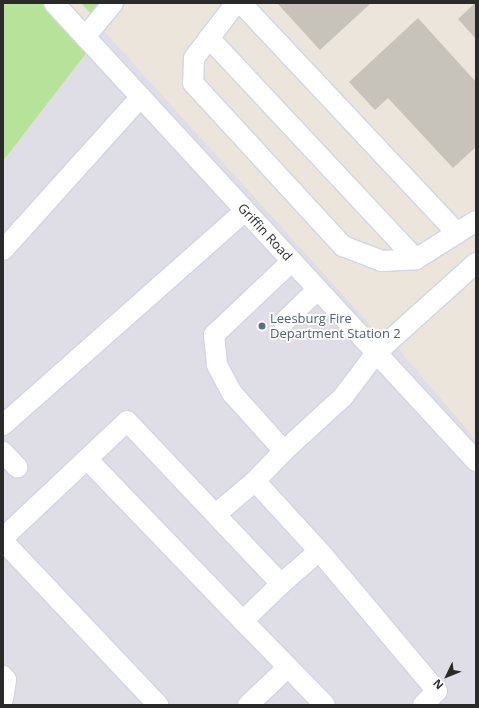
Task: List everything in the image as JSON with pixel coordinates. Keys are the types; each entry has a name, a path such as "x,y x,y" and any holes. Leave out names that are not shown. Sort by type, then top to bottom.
{"street":[{"name":"Griffin Road","path":"54,3 476,461"},
{"path":"85,37 113,3"},
{"path":"236,3 194,58 193,84 343,246 382,261 416,259 476,221"},
{"path":"241,3 457,233"},
{"path":"209,38 416,259"},
{"path":"3,250 140,97"},
{"path":"3,425 245,211"},
{"path":"284,452 232,393 217,365 214,335 292,261"},
{"path":"216,514 254,481 343,397 376,353 476,262"},
{"path":"284,322 318,289"},
{"path":"3,406 27,404"},
{"path":"158,705 3,540 127,421 281,584"},
{"path":"3,452 17,467"},
{"path":"87,459 288,667 320,703"},
{"path":"254,481 319,550 438,691 423,705"},
{"path":"243,621 319,550"},
{"path":"248,705 288,667"},
{"path":"3,676 6,680 3,700"}],"shaded area":[{"path":"103,30 390,347 394,344 476,440 476,448 98,37"},
{"path":"87,52 476,474 476,705 3,705 3,161"}],"green space":[{"path":"3,3 42,3 87,52 3,161"},
{"path":"81,3 112,3 98,21"}],"building":[{"path":"277,3 371,3 320,50"},
{"path":"476,3 476,39 458,19"},
{"path":"418,18 476,82 476,147 453,168 388,98 375,110 349,82"}],"place":[{"name":"Leesburg Fire Department Station 2","path":"262,326"}]}
